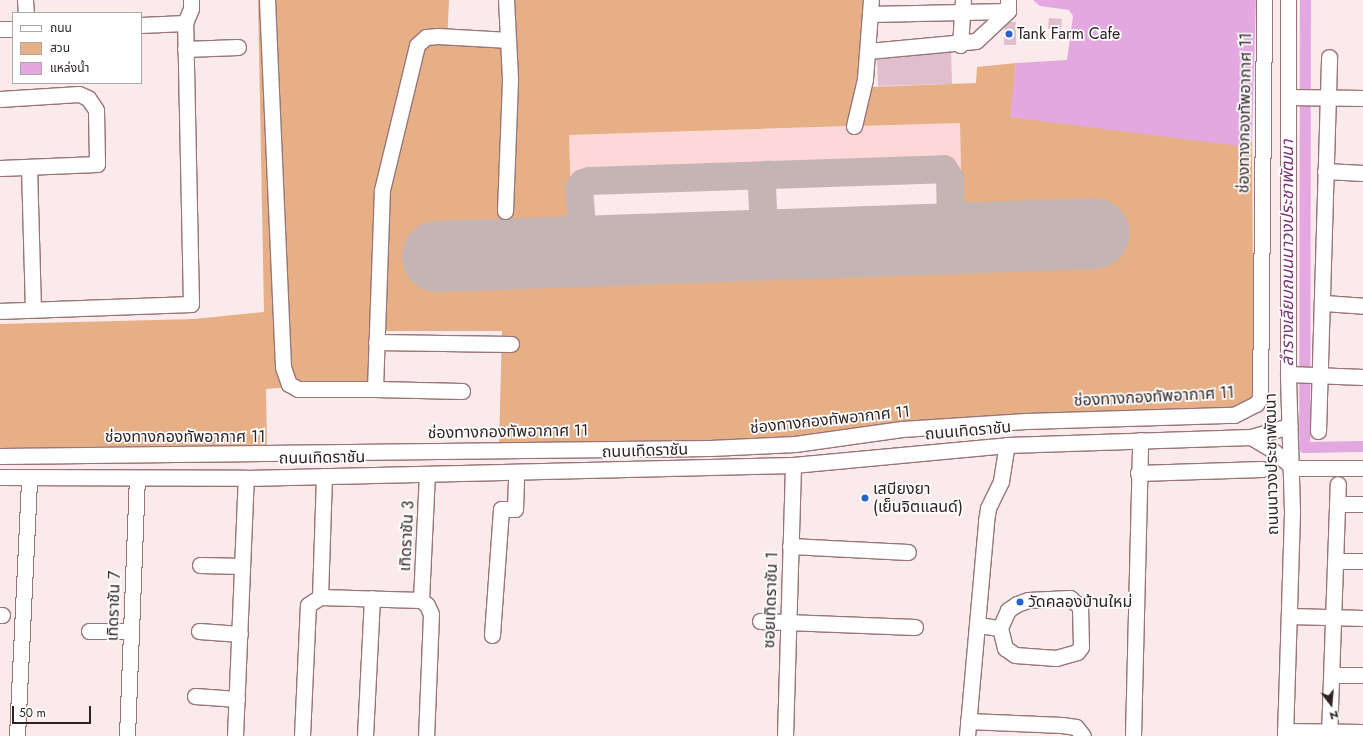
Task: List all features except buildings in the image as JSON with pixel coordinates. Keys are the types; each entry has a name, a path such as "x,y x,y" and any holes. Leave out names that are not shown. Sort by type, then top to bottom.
{"street":[{"path":"25,0 26,12"},
{"path":"0,310 191,304 185,23 191,9 191,0"},
{"path":"267,0 284,371 289,384 298,389 462,391"},
{"path":"505,211 510,78 506,0"},
{"name":"ช่องทางกองทัพอากาศ 11","path":"0,456 710,448 795,444 902,429 1026,421 1234,415 1256,404 1260,398 1264,0"},
{"name":"ถนนนาวงประชาพัฒนา","path":"1285,734 1290,616 1291,467 1289,426 1304,375 1288,0"},
{"path":"854,126 865,79 871,7 1008,5"},
{"path":"868,51 960,45 976,41 1008,5"},
{"path":"960,45 963,6"},
{"path":"142,25 185,23"},
{"path":"0,29 12,29"},
{"path":"375,389 382,190 417,45 426,38 438,36 508,40"},
{"path":"185,49 238,47"},
{"path":"1318,431 1304,375 1324,303 1325,170 1322,98 1329,57"},
{"path":"0,99 27,90 79,94 88,98 96,110 96,164 0,168"},
{"path":"1293,97 1363,98"},
{"path":"29,166 33,309"},
{"path":"1325,170 1363,173"},
{"path":"1324,303 1363,306"},
{"path":"376,342 511,344"},
{"path":"1304,375 1363,377"},
{"name":"ถนนเทิดราชัน","path":"0,477 246,478 793,465 1007,445 1251,437 1289,426"},
{"path":"1251,437 1291,467 1363,468"},
{"path":"1133,736 1138,473 1140,440"},
{"path":"968,736 968,721 987,515 1001,481 1007,445"},
{"name":"ซอยเทิดราชัน 1","path":"785,736 793,465"},
{"path":"1138,473 1262,469"},
{"path":"492,635 501,509 515,509 516,472"},
{"name":"เทิดราชัน 3","path":"421,600 428,474"},
{"path":"320,597 324,476"},
{"path":"17,736 30,477"},
{"name":"เทิดราชัน 7","path":"127,736 137,478"},
{"path":"235,736 246,478"},
{"path":"1329,734 1338,484"},
{"path":"1337,504 1363,504"},
{"path":"790,546 908,552"},
{"path":"1336,561 1363,561"},
{"path":"200,565 242,566"},
{"path":"302,736 308,605 320,597 421,600 427,605 431,614 426,736"},
{"path":"365,736 372,598"},
{"path":"1070,598 1080,607 1082,647 1077,652 1056,658 1015,655 1005,648 1000,628 1008,610 1017,604 1028,600 1070,598"},
{"path":"1290,616 1363,618"},
{"path":"760,621 915,627"},
{"path":"978,625 1000,628"},
{"path":"89,631 131,631"},
{"path":"199,631 240,634"},
{"path":"1332,675 1363,675"},
{"path":"195,696 237,699"},
{"path":"968,721 1033,730 1076,727 1083,736"},
{"path":"1285,734 1363,732"}],"shaded area":[{"path":"960,123 962,219 942,219 941,177 772,182 773,225 752,226 751,186 594,191 595,232 572,232 569,135"}],"green space":[{"path":"258,0 449,0 447,43 514,46 511,0 866,0 864,59 850,126 569,135 572,232 431,237 432,275 1102,252 1101,213 962,219 960,123 860,126 870,87 976,83 977,67 1016,63 1011,117 1249,144 1252,138 1254,393 1248,402 1237,408 744,442 499,443 502,331 371,331 369,381 266,389 267,445 0,448 0,324 194,319 264,312"}],"water":[{"path":"1033,0 1256,0 1252,138 1249,144 1238,146 1010,117 1016,63 1067,60 1073,16 1069,10 1040,6"}],"waterway":[{"name":"ลำรางเลียบถนนนาวงประชาพัฒนา","path":"1305,0 1304,447 1363,446"}],"taxiway":[{"path":"572,251 583,238 579,189 583,183 590,181 944,169 950,179 951,221 953,229 961,236"},
{"path":"757,244 764,234 762,186 768,175"}],"runway":[{"path":"437,256 1094,233"}],"place":[{"name":"Tank Farm Cafe","path":"1009,34"},
{"name":"เสบียงยา (เย็นจิตแลนด์)","path":"865,498"},
{"name":"วัดคลองบ้านใหม่","path":"1020,602"}]}
